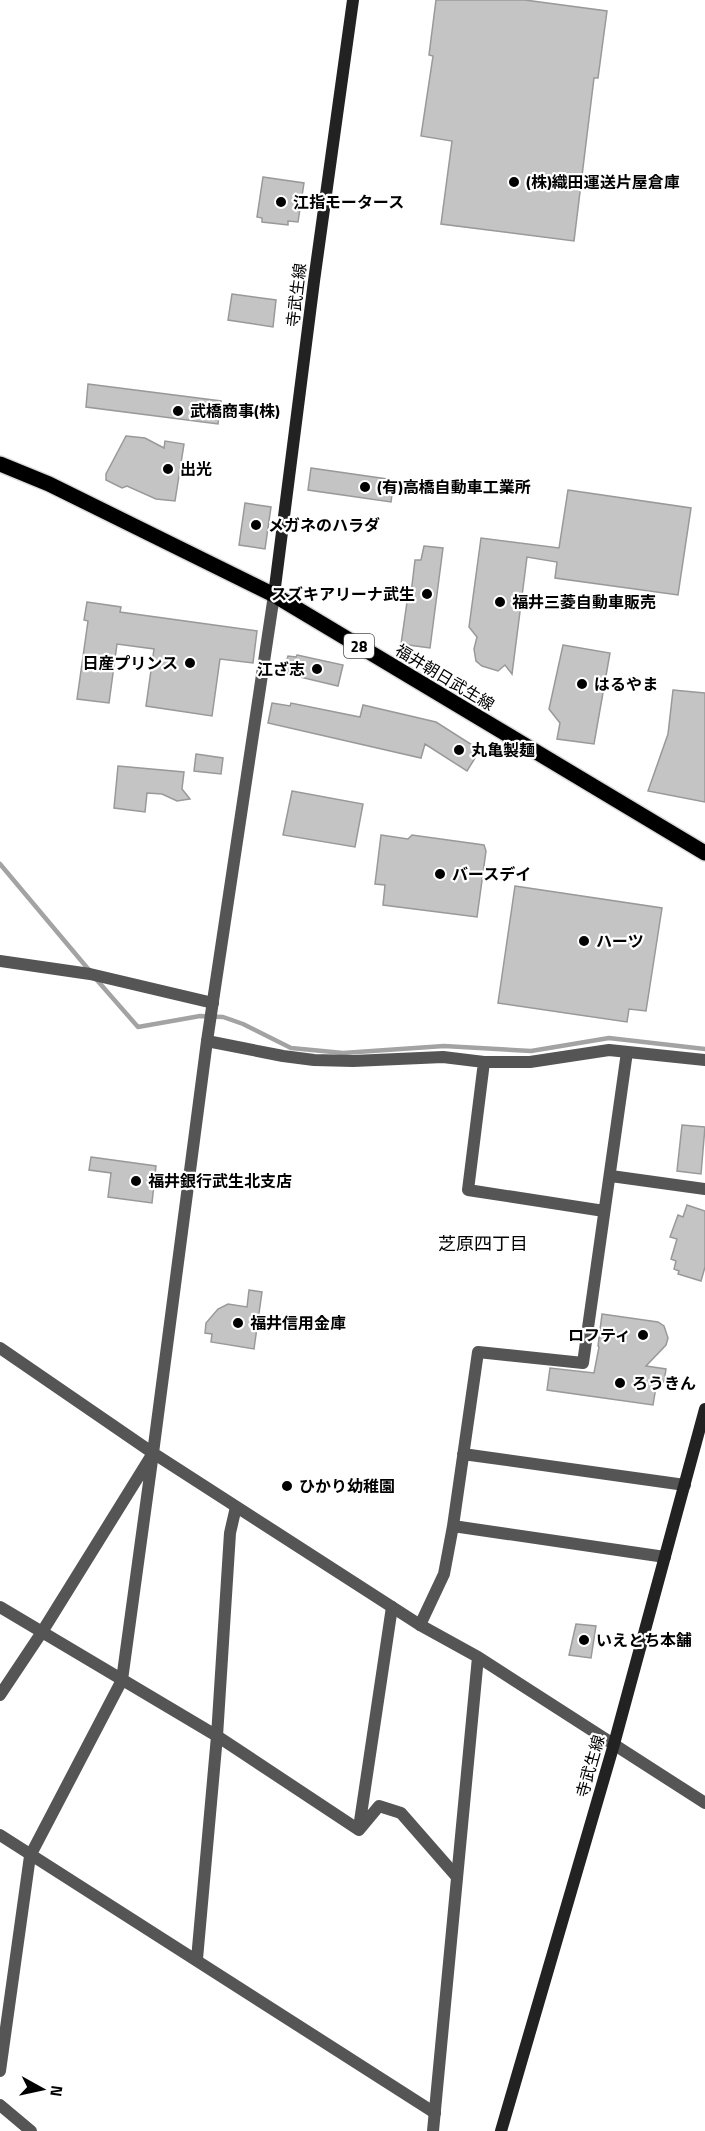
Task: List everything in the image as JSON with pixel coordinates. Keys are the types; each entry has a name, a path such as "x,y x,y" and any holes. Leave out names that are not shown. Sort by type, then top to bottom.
{"main road":[{"name":"寺武生線","path":"274,595 353,0"},
{"name":"福井朝日武生線","path":"0,464 49,484 274,595 705,852"},
{"name":"寺武生線","path":"501,2131 614,1744 705,1409"}],"street":[{"path":"0,2072 30,1856 122,1680 207,1041 274,595"},
{"path":"0,960 90,974 213,1003"},
{"path":"207,1041 314,1060 353,1061 443,1057 484,1062 530,1062 609,1050 705,1060"},
{"path":"420,1625 444,1574 478,1352 583,1363 627,1052"},
{"path":"484,1062 468,1190 604,1211"},
{"path":"611,1176 705,1189"},
{"path":"0,1348 153,1454 420,1625 478,1658 705,1803"},
{"path":"0,1695 153,1454"},
{"path":"463,1454 684,1485"},
{"path":"197,1959 217,1736 230,1533 236,1507"},
{"path":"453,1526 665,1557"},
{"path":"0,1607 217,1736 359,1830"},
{"path":"359,1830 393,1607"},
{"path":"433,2131 478,1658"},
{"path":"359,1830 379,1806 400,1814 457,1877"},
{"path":"0,1835 435,2113"},
{"path":"0,2105 31,2131"}],"building":[{"path":"436,0 525,0 607,11 598,78 594,78 574,241 441,224 452,141 421,136 433,56 429,55"},
{"path":"263,177 304,183 298,222 288,221 288,225 262,222 262,218 257,217"},
{"path":"232,294 276,300 273,327 228,320"},
{"path":"88,384 221,401 218,424 86,407"},
{"path":"126,436 145,438 164,448 165,441 184,444 175,501 156,499 127,486 122,488 106,480 106,474"},
{"path":"311,468 394,480 391,502 308,490"},
{"path":"568,490 691,508 678,595 555,578 557,562 527,557 512,674 505,665 498,671 482,666 476,661 474,649 477,637 469,627 481,538 559,548"},
{"path":"245,503 271,507 265,549 239,545"},
{"path":"424,546 443,548 430,648 401,644 407,602 410,602 415,560 421,560"},
{"path":"87,602 121,607 120,612 257,631 253,663 220,659 212,716 146,706 154,649 117,644 109,703 77,699 88,621 84,620"},
{"path":"563,645 610,653 594,744 557,739 560,723 549,709"},
{"path":"297,655 343,665 338,686 283,673 288,656 296,657"},
{"path":"673,690 705,693 705,802 648,791 668,734"},
{"path":"272,703 290,706 291,703 360,717 363,705 436,722 480,750 467,771 425,744 421,758 268,723"},
{"path":"196,754 223,758 221,774 194,771"},
{"path":"118,766 184,772 182,789 190,799 177,801 162,794 147,793 145,812 114,808"},
{"path":"292,791 363,804 355,847 283,835"},
{"path":"381,835 408,839 412,835 484,845 486,851 477,917 383,905 385,885 375,884"},
{"path":"515,886 662,908 646,1011 629,1009 627,1022 498,1003"},
{"path":"682,1125 705,1127 701,1174 677,1171"},
{"path":"91,1157 156,1166 152,1203 108,1197 111,1173 89,1170"},
{"path":"687,1205 705,1211 705,1267 701,1281 678,1274 679,1271 674,1269 676,1261 671,1259 677,1239 670,1237 678,1215 683,1217"},
{"path":"249,1290 262,1292 254,1349 211,1342 212,1334 205,1333 206,1323 218,1309 228,1304 247,1307"},
{"path":"602,1314 658,1322 664,1326 668,1338 666,1345 646,1366 666,1369 664,1382 657,1381 653,1405 547,1390 550,1368 594,1373"},
{"path":"576,1624 596,1626 591,1658 569,1655"}],"waterway":[{"path":"0,864 89,970"},
{"path":"96,979 138,1027 200,1016 223,1017 243,1024 291,1048 343,1053 444,1046 531,1051 609,1038 705,1049"}],"place":[{"name":"(株)織田運送片屋倉庫","path":"514,182"},
{"name":"江指モータース","path":"281,202"},
{"name":"武橋商事(株)","path":"178,411"},
{"name":"出光","path":"168,469"},
{"name":"(有)高橋自動車工業所","path":"365,487"},
{"name":"メガネのハラダ","path":"256,525"},
{"name":"スズキアリーナ武生","path":"427,594"},
{"name":"福井三菱自動車販売","path":"500,602"},
{"name":"日産プリンス","path":"190,663"},
{"name":"江ざ志","path":"317,669"},
{"name":"はるやま","path":"582,684"},
{"name":"丸亀製麺","path":"459,750"},
{"name":"バースデイ","path":"440,874"},
{"name":"ハーツ","path":"584,941"},
{"name":"福井銀行武生北支店","path":"136,1181"},
{"name":"福井信用金庫","path":"238,1323"},
{"name":"ロフティ","path":"643,1335"},
{"name":"ろうきん","path":"620,1383"},
{"name":"ひかり幼稚園","path":"287,1486"},
{"name":"いえとち本舗","path":"584,1640"}],"district":[{"name":"芝原四丁目","path":"483,1243"}]}
